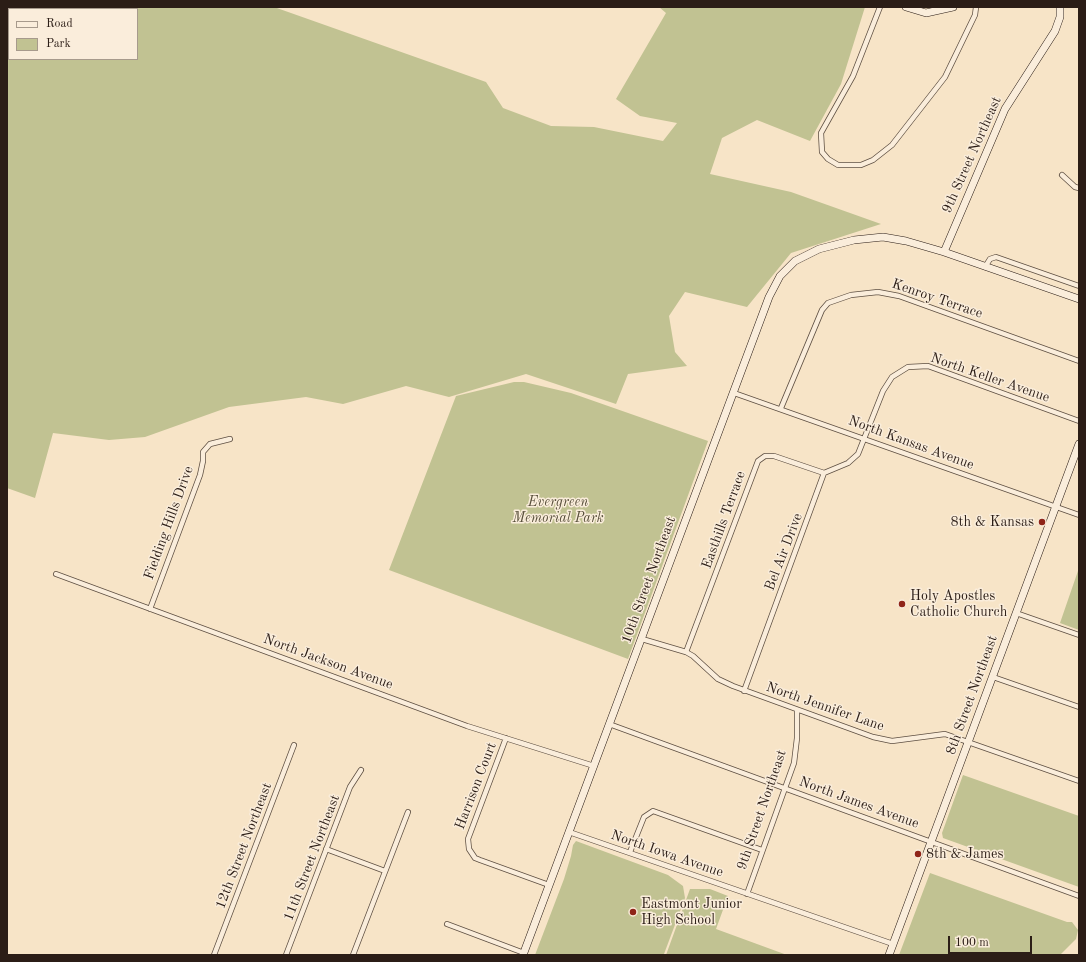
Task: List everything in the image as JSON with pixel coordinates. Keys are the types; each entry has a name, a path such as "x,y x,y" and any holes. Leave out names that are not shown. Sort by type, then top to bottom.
{"main road":[{"path":"906,7 926,13 953,7"},
{"name":"9th Street Northeast","path":"944,252 1005,109 1055,31 1060,18 1060,7"},
{"name":"10th Street Northeast","path":"524,954 777,279 795,261 819,249 854,240 883,237 906,241 944,252 1079,299"},
{"name":"8th Street Northeast","path":"889,955 1079,444"}],"street":[{"path":"880,7 853,76 822,133 822,152 828,159 838,164 851,166 861,165 873,160 885,152 945,77 975,15 976,7"},
{"path":"1062,175 1074,187 1079,188"},
{"path":"985,267 990,260 996,257 1079,286"},
{"name":"Kenroy Terrace","path":"781,408 822,310 828,303 837,298 851,295 878,292 899,296 1079,361"},
{"name":"North Keller Avenue","path":"865,439 888,382 900,371 916,365 935,368 1079,421"},
{"name":"North Kansas Avenue","path":"734,393 781,408 1079,515"},
{"name":"Fielding Hills Drive","path":"150,609 200,475 203,452 210,444 230,439"},
{"path":"824,473 853,460 858,454 865,439"},
{"name":"Easthills Terrace","path":"686,652 758,461 765,456 774,456 824,473"},
{"name":"Bel Air Drive","path":"744,691 824,473"},
{"name":"North Jackson Avenue","path":"56,574 467,726 594,766"},
{"path":"1016,613 1079,636"},
{"name":"North Jennifer Lane","path":"642,639 686,652 693,656 722,681 744,691 797,711 883,740 902,741 942,734 1079,781"},
{"path":"992,677 1079,707"},
{"name":"9th Street Northeast","path":"746,894 786,788 796,754 797,711"},
{"name":"North James Avenue","path":"610,724 1079,896"},
{"name":"Harrison Court","path":"506,738 468,839 469,850 475,858 549,885"},
{"name":"12th Street Northeast","path":"214,955 294,745"},
{"name":"11th Street Northeast","path":"286,955 350,787 361,770"},
{"path":"630,852 644,816 654,811 762,850"},
{"path":"353,955 408,812"},
{"name":"North Iowa Avenue","path":"569,832 893,944"},
{"path":"326,849 386,871"},
{"path":"447,924 524,954"}],"green space":[{"path":"7,7 274,7 486,82 503,108 551,126 594,127 663,141 677,123 640,116 616,99 666,13 659,7 865,7 841,84 810,141 757,120 722,138 710,174 791,192 881,224 791,253 747,307 685,292 669,316 675,352 687,366 628,374 616,404 526,374 449,397 406,386 343,404 306,397 229,407 145,437 109,440 53,433 35,498 7,488"},
{"name":"Evergreen Memorial Park","path":"514,382 524,382 571,393 708,441 628,659 389,570 456,396"},
{"path":"1079,568 1079,630 1060,623"},
{"path":"963,775 1079,816 1079,887 943,838 942,833"},
{"name":"Eastmont Junior High School","path":"576,841 668,875 683,886 685,898 664,954 535,955 564,879 573,845"},
{"path":"930,873 1067,922 1072,922 1078,930 1076,939 1060,955 899,955"},
{"path":"690,889 710,889 728,896 716,929 787,955 666,955"}],"place":[{"name":"8th & Kansas","path":"1042,522"},
{"name":"Holy Apostles Catholic Church","path":"902,604"},
{"name":"8th & James","path":"918,854"},
{"name":"Eastmont Junior High School","path":"633,912"}]}
